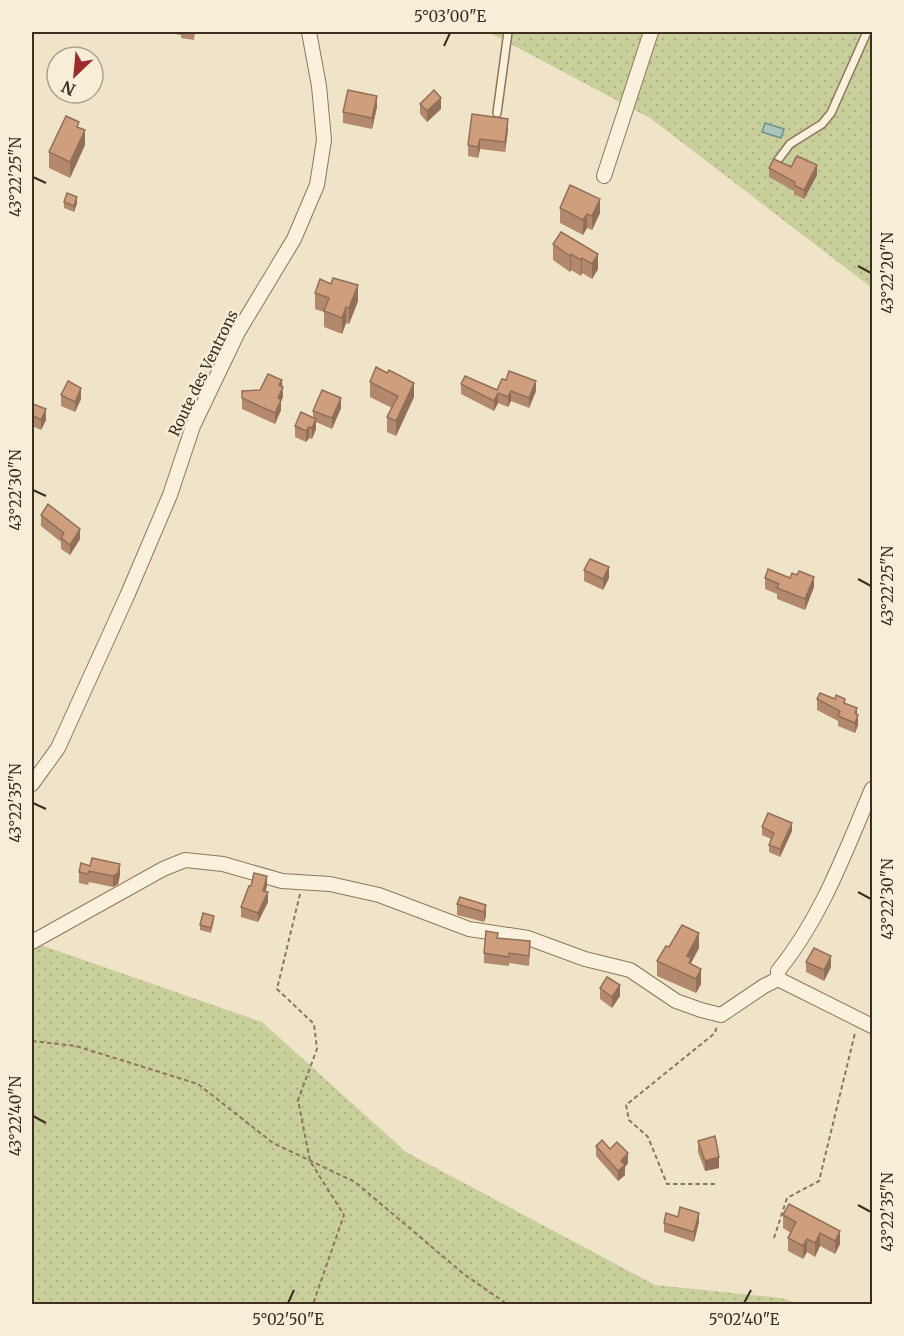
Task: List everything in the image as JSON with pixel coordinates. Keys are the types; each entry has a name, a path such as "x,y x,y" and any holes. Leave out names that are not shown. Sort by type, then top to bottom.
{"street":[{"name":"Route des Ventrons","path":"32,784 58,748 128,596 170,495 193,426 238,332 294,239 317,185 324,140 319,86 309,32"},
{"path":"604,176 651,32"},
{"path":"778,979 778,971 826,898 873,789"},
{"path":"32,942 163,869 185,860 223,864 282,881 330,884 379,895 470,929 528,938 585,958 630,970 676,1001 721,1015 778,979"},
{"path":"778,979 867,1023"}],"lane":[{"path":"497,113 508,32"},
{"path":"778,160 790,144 822,124 831,112 867,32"}],"path":[{"path":"302,882 277,989 314,1023 317,1049 298,1100 310,1161 344,1215 313,1305"},
{"path":"716,1184 667,1184 648,1137 629,1120 626,1105 715,1033 721,1015"},
{"path":"774,1238 787,1198 819,1181 855,1029 867,1023"},
{"path":"32,1041 76,1046 198,1084 273,1143 355,1182 465,1275 507,1305"}],"green space":[{"path":"488,32 872,32 872,288 650,118"},
{"path":"32,942 262,1022 406,1152 655,1285 781,1298 801,1304 32,1304"}],"water":[{"path":"765,123 784,129 781,138 762,132"}],"building":[{"path":"348,90 377,96 372,118 343,112"},
{"path":"434,90 441,98 427,111 420,104"},
{"path":"472,114 508,119 505,142 480,139 478,147 468,145"},
{"path":"66,116 79,122 77,127 85,130 70,162 49,152"},
{"path":"797,156 817,165 804,190 794,185 795,182 769,168 774,159 791,167"},
{"path":"570,185 600,199 592,216 587,214 583,220 560,208"},
{"path":"67,193 77,197 74,206 64,202"},
{"path":"561,232 598,254 592,264 571,254 570,256 553,244"},
{"path":"333,278 358,285 349,308 346,307 342,318 324,311 329,298 315,293 320,279 331,284"},
{"path":"376,367 387,373 389,370 414,383 396,421 387,417 398,396 370,382"},
{"path":"509,371 536,381 529,398 511,391 508,397 498,393 494,401 461,384 465,376 497,390 502,379 506,380"},
{"path":"268,374 282,380 279,385 283,387 278,398 281,400 275,413 242,398 242,391 260,390"},
{"path":"68,381 81,388 75,402 61,395"},
{"path":"322,390 341,398 332,418 313,411"},
{"path":"33,404 46,409 41,420 32,415"},
{"path":"301,412 316,419 312,428 309,427 306,431 295,426"},
{"path":"48,504 80,529 70,545 61,538 64,533 41,515"},
{"path":"590,559 609,567 603,579 584,570"},
{"path":"768,569 790,578 792,573 797,575 799,571 814,577 805,599 777,588 779,584 765,578"},
{"path":"820,693 835,699 836,695 845,699 844,703 857,708 855,713 858,715 855,723 838,716 840,711 817,699"},
{"path":"768,813 792,823 780,849 769,845 774,833 762,827"},
{"path":"92,858 120,864 118,873 113,876 89,871 88,874 79,872 81,863 90,866"},
{"path":"254,873 267,876 263,891 268,892 258,913 241,907 249,886 251,886"},
{"path":"460,897 486,905 484,912 457,904"},
{"path":"203,913 214,916 211,928 200,925"},
{"path":"682,925 699,933 687,956 691,958 689,963 701,969 696,979 657,961 666,946 669,947"},
{"path":"486,931 498,933 497,938 530,941 529,956 509,953 509,957 484,953"},
{"path":"814,948 831,956 824,970 806,962"},
{"path":"607,977 620,985 612,997 600,988"},
{"path":"715,1136 719,1157 705,1161 698,1141"},
{"path":"602,1140 610,1149 617,1142 628,1153 621,1161 625,1165 618,1171 596,1146"},
{"path":"789,1204 840,1231 835,1241 820,1233 815,1243 807,1239 803,1246 788,1238 796,1222 783,1215"},
{"path":"680,1207 699,1213 694,1232 664,1223 666,1213 678,1217"}]}
